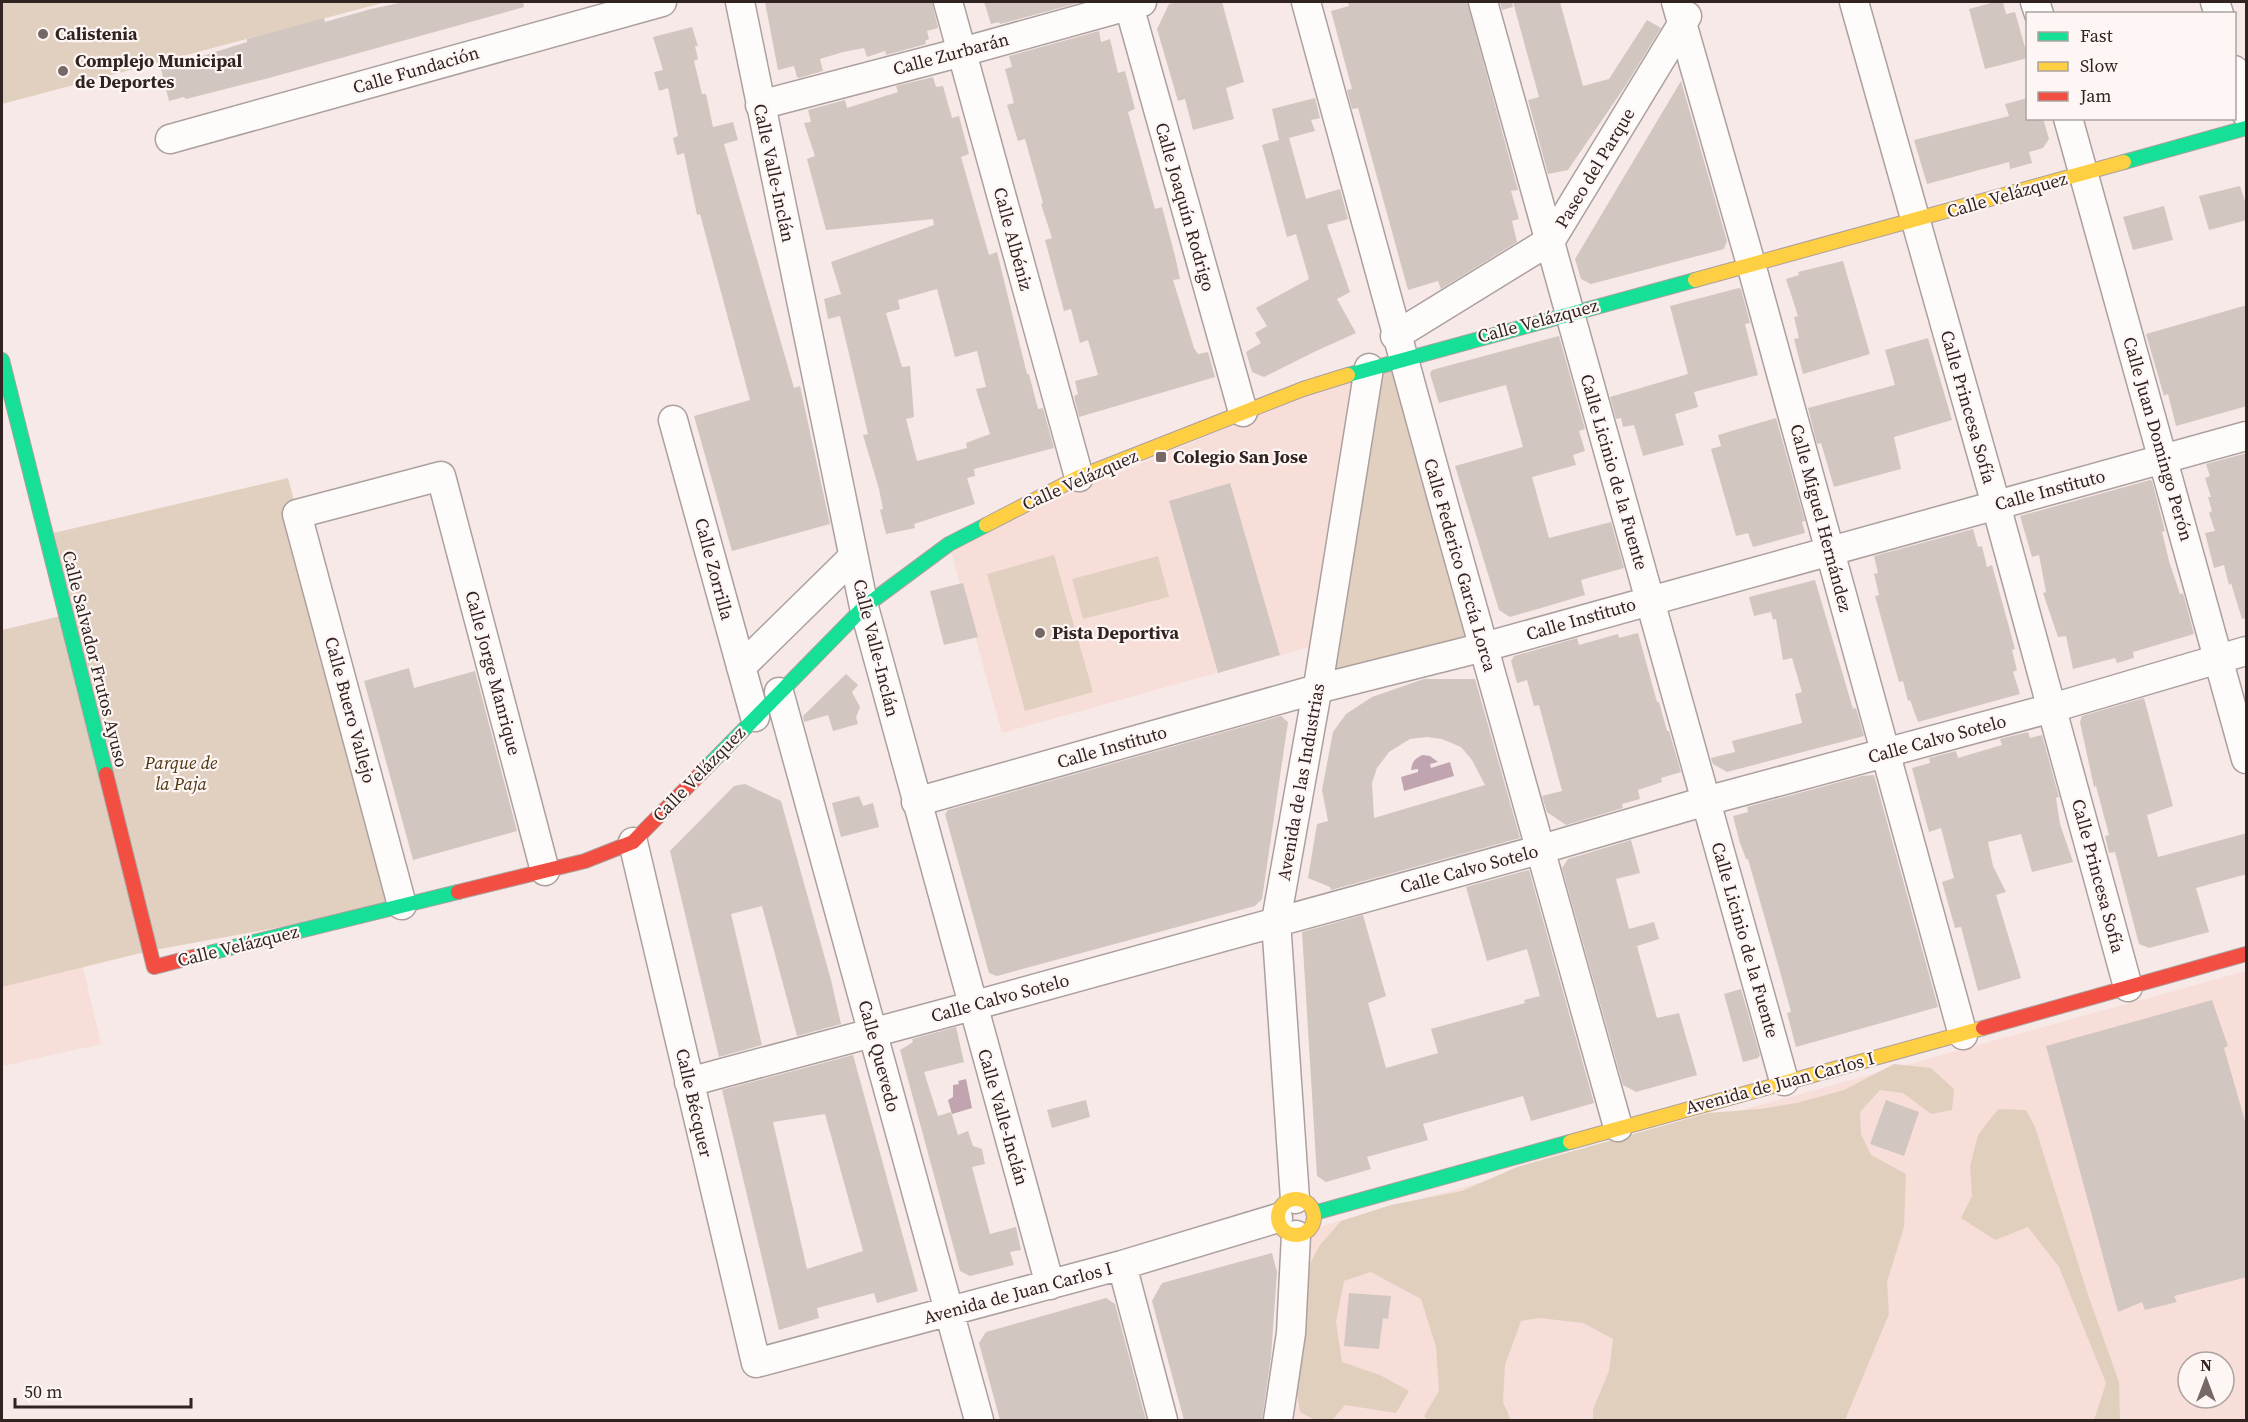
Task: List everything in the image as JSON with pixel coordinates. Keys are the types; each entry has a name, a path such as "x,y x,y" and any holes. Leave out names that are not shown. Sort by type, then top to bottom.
{"street":[{"name":"Calle Fundación","path":"170,140 662,2"},
{"name":"Calle Valle-Inclán","path":"740,2 864,607 1050,1285"},
{"name":"Calle Albéniz","path":"948,2 1079,477"},
{"name":"Calle Federico García Lorca","path":"1306,2 1398,347 1542,849 1618,1127"},
{"name":"Calle Licinio de la Fuente","path":"1483,2 1784,1081"},
{"name":"Calle Princesa Sofía","path":"1854,2 1996,505 2128,987"},
{"name":"Calle Zurbarán","path":"760,105 962,52 1133,3"},
{"name":"Calle Joaquín Rodrigo","path":"1133,3 1243,412"},
{"name":"Paseo del Parque","path":"1398,347 1551,240 1685,9"},
{"name":"Calle Miguel Hernández","path":"1685,9 1751,264 1963,1035"},
{"path":"2236,74 2247,112"},
{"name":"Calle Juan Domingo Perón","path":"2069,120 2247,759"},
{"name":"Calle Velázquez","path":"154,967 585,861 633,842 864,607 949,543 1079,477 1303,389 1369,368 1398,347 1570,313 1914,221 2247,128"},
{"name":"Calle Salvador Frutos Ayuso","path":"2,360 154,967"},
{"name":"Avenida de las Industrias","path":"1278,1420 1291,1333 1296,1216 1276,921 1317,689 1369,368"},
{"name":"Calle Zorrilla","path":"674,420 755,717"},
{"name":"Calle Instituto","path":"916,802 1317,689 1484,647 1650,599 2247,436"},
{"name":"Calle Jorge Manrique","path":"297,514 441,476 545,871"},
{"name":"Calle Buero Vallejo","path":"297,514 402,905"},
{"path":"741,667 853,557"},
{"name":"Calle Calvo Sotelo","path":"689,1082 1542,849 1706,801 2052,708 2247,651"},
{"name":"Calle Quevedo","path":"779,692 979,1420"},
{"name":"Calle Bécquer","path":"633,842 756,1363"},
{"name":"Avenida de Juan Carlos I","path":"756,1363 1050,1285 1784,1081 1963,1035 2247,954"},
{"path":"1122,1265 1163,1420"}],"shaded area":[{"path":"1369,368 1324,643 1002,733 949,544"},
{"path":"2,622 101,1044 2,1066"},
{"path":"1423,755 1430,756 1438,762 1430,764 1431,768 1450,762 1454,776 1404,791 1401,777 1418,772 1418,769 1411,770 1412,765"},
{"path":"2246,971 2246,1420 1278,1420 1307,1232 1311,1229"},
{"path":"1894,1064 1931,1068 1954,1089 1952,1110 1931,1114 1903,1093 1880,1090 1860,1112 1861,1134 1871,1155 1906,1174 1904,1227 1887,1282 1889,1314 1845,1420 1593,1420 1593,1409 1609,1371 1613,1339 1583,1323 1539,1318 1521,1321 1505,1365 1503,1402 1511,1420 1427,1420 1424,1416 1439,1391 1436,1347 1421,1299 1371,1272 1344,1281 1336,1322 1342,1362 1380,1375 1409,1391 1396,1413 1345,1405 1332,1420 1315,1420 1300,1412 1297,1394 1308,1267 1320,1245 1341,1221 1391,1205 1462,1191 1517,1167 1708,1113 1760,1109 1797,1103 1844,1090"},
{"path":"966,1079 972,1108 952,1114 948,1100 953,1097 953,1085"},
{"path":"1998,1109 2026,1110 2035,1127 2088,1295 2119,1382 2120,1420 2094,1420 2106,1383 2059,1267 2028,1227 1995,1240 1961,1218 1972,1196 1970,1166 1978,1135"}],"green space":[{"name":"Complejo Municipal de Deportes","path":"2,2 386,2 2,104"},
{"path":"1401,358 1484,647 1317,689 1369,368"},
{"name":"Parque de la Paja","path":"288,478 402,905 149,951 2,987 2,630 65,615 45,535"},
{"name":"Pista Deportiva","path":"1054,555 1093,692 1025,711 987,574"},
{"name":"Pista Deportiva","path":"1158,556 1169,597 1083,619 1072,579"}],"building":[{"path":"404,2 523,2 524,7 269,78 186,99 184,97 169,101 161,69 247,42 247,39 324,18 325,22"},
{"path":"765,2 932,2 938,28 927,31 929,39 925,41 926,44 886,55 885,51 867,57 864,48 843,52 820,59 823,71 799,78 794,66 778,70"},
{"path":"984,2 1082,2 1000,24 999,22 991,24"},
{"path":"1222,2 1244,82 1226,88 1234,119 1193,130 1185,99 1178,101 1157,29 1169,4"},
{"path":"1348,2 1467,2 1518,190 1511,191 1519,219 1512,221 1517,242 1441,289 1438,281 1408,290 1358,108 1352,109 1347,90 1352,89 1331,11 1349,6"},
{"path":"1500,2 1512,2 1513,7 1502,10"},
{"path":"1513,2 1560,2 1583,86 1609,79 1647,20 1661,28 1626,85 1568,170 1548,174 1528,100 1539,97"},
{"path":"2003,2 2006,14 2015,12 2026,59 1985,69 1969,9"},
{"path":"692,27 698,46 695,46 698,59 694,61 702,94 706,94 713,127 733,122 738,140 724,144 794,388 800,386 830,524 732,551 694,416 750,400 700,214 697,215 684,153 677,155 673,138 678,136 668,88 659,91 654,72 663,70 653,37"},
{"path":"1099,31 1101,42 1110,39 1118,73 1125,71 1135,109 1128,112 1155,209 1162,207 1175,256 1180,279 1173,280 1194,348 1198,354 1208,352 1215,377 1079,417 1074,396 1078,394 1075,381 1098,375 1088,340 1080,343 1071,309 1064,311 1045,240 1052,238 1041,204 1043,203 1025,139 1018,141 1007,105 1014,103 1005,69 1012,67 1009,56"},
{"path":"933,77 936,87 943,86 952,118 959,116 969,154 961,157 989,255 997,252 1027,374 1029,374 1038,409 1043,408 1054,448 974,469 975,476 967,478 975,504 914,524 915,528 886,534 880,510 883,509 879,489 863,435 868,434 840,316 828,319 824,299 841,294 831,262 934,225 933,219 826,230 807,159 815,156 804,123 811,122 808,110 845,100 847,108 898,92 896,86","holes":["937,289 955,357 977,351 986,387 976,389 990,434 966,443 967,448 917,461 906,419 914,417 910,366 902,367 886,313 900,309 898,300"]},
{"path":"1681,81 1727,241 1724,249 1591,284 1581,279 1575,259"},
{"path":"1315,98 1320,118 1311,120 1315,131 1289,138 1306,199 1340,189 1348,219 1327,225 1350,292 1337,299 1356,333 1264,377 1252,372 1246,352 1261,343 1255,333 1267,326 1256,308 1309,279 1296,234 1287,237 1262,145 1279,140 1272,109"},
{"path":"2026,99 2026,120 2044,120 2049,139 2043,148 2029,152 2032,163 2010,169 2009,162 1927,184 1914,140 2009,116 2005,104"},
{"path":"2240,186 2247,207 2247,220 2209,230 2199,196"},
{"path":"2164,206 2173,240 2133,250 2123,217"},
{"path":"1843,261 1870,354 1803,374 1794,339 1799,338 1794,317 1798,316 1786,279 1799,275 1798,272"},
{"path":"1739,288 1750,323 1745,324 1758,375 1694,392 1698,407 1675,414 1684,445 1643,456 1634,425 1623,427 1621,418 1616,419 1610,397 1688,374 1670,306"},
{"path":"2247,305 2247,406 2176,426 2168,394 2164,396 2146,334"},
{"path":"1559,336 1585,429 1579,431 1585,451 1573,455 1576,465 1532,477 1549,538 1611,522 1624,568 1581,580 1585,595 1510,617 1499,610 1455,466 1523,447 1506,385 1439,403 1430,374 1432,370"},
{"path":"1928,338 1952,420 1894,437 1901,469 1834,487 1821,443 1817,444 1808,408 1895,385 1885,350"},
{"path":"1776,418 1805,521 1802,522 1805,533 1753,547 1748,533 1736,536 1711,449 1721,446 1718,435"},
{"path":"2247,453 2247,618 2242,619 2224,565 2214,568 2205,533 2215,531 2209,513 2212,511 2208,497 2211,497 2205,478 2210,476 2206,464"},
{"path":"2150,480 2165,531 2162,532 2169,561 2180,594 2183,593 2194,634 2133,652 2134,658 2117,663 2115,658 2073,669 2066,636 2058,637 2043,593 2046,592 2039,555 2032,557 2020,516"},
{"path":"1230,483 1280,655 1218,673 1169,501"},
{"path":"1973,529 1978,547 1982,546 1987,567 1992,565 2015,649 2012,650 2017,670 2013,672 2020,694 1918,722 1910,700 1908,701 1903,681 1899,682 1875,596 1879,595 1874,574 1878,573 1874,556"},
{"path":"1815,580 1853,709 1856,708 1864,736 1727,772 1713,764 1711,758 1735,752 1732,741 1802,723 1795,694 1802,692 1792,658 1783,660 1776,619 1773,620 1771,612 1754,616 1749,597"},
{"path":"963,583 978,637 944,645 930,591"},
{"path":"1638,633 1657,702 1659,702 1667,731 1669,731 1681,772 1661,778 1662,782 1638,790 1640,799 1622,804 1623,808 1566,825 1547,812 1542,796 1562,791 1539,705 1534,706 1527,680 1517,683 1511,661 1514,656 1577,638 1579,645 1618,634 1619,638"},
{"path":"409,668 414,688 475,671 517,831 413,860 364,681"},
{"path":"846,674 858,685 852,692 860,707 856,717 858,724 833,731 828,715 804,722 803,716"},
{"path":"1424,679 1475,679 1520,838 1331,890 1330,887 1308,878 1317,824 1328,821 1322,790 1333,732 1346,714 1372,697","holes":["1427,737 1442,739 1461,747 1472,760 1485,785 1374,818 1372,783 1377,768 1389,752 1410,739"]},
{"path":"2144,698 2173,806 2147,815 2158,857 2247,833 2247,874 2196,888 2209,932 2149,948 2139,944 2115,852 2109,853 2105,836 2109,835 2096,786 2094,787 2080,722 2082,716"},
{"path":"1281,716 1288,722 1262,899 1255,906 997,976 989,973 945,814 948,810"},
{"path":"2028,732 2030,738 2042,735 2059,797 2056,798 2060,824 2073,862 2032,872 2021,834 1988,842 1993,866 2006,892 1996,895 2021,978 1978,991 1961,927 1955,928 1942,882 1954,878 1941,828 1929,832 1912,768 1930,763 1929,758 1956,751 1958,758 2002,745 2000,739"},
{"path":"1874,775 1938,1007 1796,1047 1787,1013 1791,1012 1781,975 1748,859 1740,843 1733,816 1748,812 1747,807 1862,776"},
{"path":"745,784 781,801 841,1024 797,1036 762,906 731,914 762,1045 719,1057 670,851 734,786"},
{"path":"859,796 863,806 873,803 879,827 841,837 832,803"},
{"path":"1631,840 1640,873 1616,879 1629,929 1654,922 1659,939 1637,946 1657,1018 1679,1013 1697,1075 1636,1092 1623,1085 1562,868 1568,859"},
{"path":"1529,870 1594,1103 1531,1121 1523,1096 1423,1124 1428,1140 1367,1157 1371,1169 1326,1182 1317,1176 1302,932 1363,915 1386,996 1368,1003 1386,1068 1438,1053 1431,1029 1525,1003 1524,1000 1540,996 1527,949 1487,961 1466,887"},
{"path":"1741,989 1760,1055 1758,1058 1743,1062 1724,994"},
{"path":"2212,1000 2228,1046 2224,1048 2247,1128 2247,1277 2174,1296 2177,1302 2145,1310 2142,1302 2118,1312 2046,1046"},
{"path":"956,1027 964,1062 924,1072 938,1116 951,1112 958,1135 968,1131 973,1146 982,1149 985,1164 972,1167 990,1234 1016,1227 1021,1250 1010,1252 1014,1265 970,1276 960,1271 900,1050 913,1042 912,1039"},
{"path":"853,1055 918,1291 877,1303 874,1293 817,1308 819,1318 779,1330 722,1090","holes":["825,1114 863,1251 807,1269 773,1122"]},
{"path":"1086,1100 1090,1117 1052,1128 1047,1110"},
{"path":"1886,1100 1919,1112 1904,1156 1870,1144"},
{"path":"1272,1253 1277,1272 1271,1357 1262,1420 1184,1420 1152,1301 1162,1283"},
{"path":"1349,1293 1391,1296 1388,1319 1383,1318 1379,1349 1344,1346"},
{"path":"1106,1298 1115,1304 1146,1420 1000,1420 979,1343 986,1332"}],"traffic: fast":[{"path":"2124,162 2246,128"},
{"path":"1348,375 1695,280"},
{"path":"2,360 106,774"},
{"path":"706,768 864,607 949,544 986,525"},
{"path":"197,956 458,892"},
{"path":"1314,1213 1570,1142"}],"traffic: slow":[{"path":"1695,280 2124,162"},
{"path":"986,525 1079,477 1303,389 1348,375"},
{"path":"1570,1142 1983,1028"},
{"path":"1296,1199 1309,1204 1314,1217 1309,1230 1296,1235 1283,1230 1278,1217 1283,1204 1296,1199"}],"traffic: jam":[{"path":"458,892 585,861 633,842 706,768"},
{"path":"106,774 154,967 197,956"},
{"path":"1983,1028 2246,954"}],"place":[{"name":"Calistenia","path":"43,34"},
{"name":"Complejo Municipal de Deportes","path":"63,71"},
{"name":"Colegio San Jose","path":"1161,457"},
{"name":"Pista Deportiva","path":"1040,633"}]}
